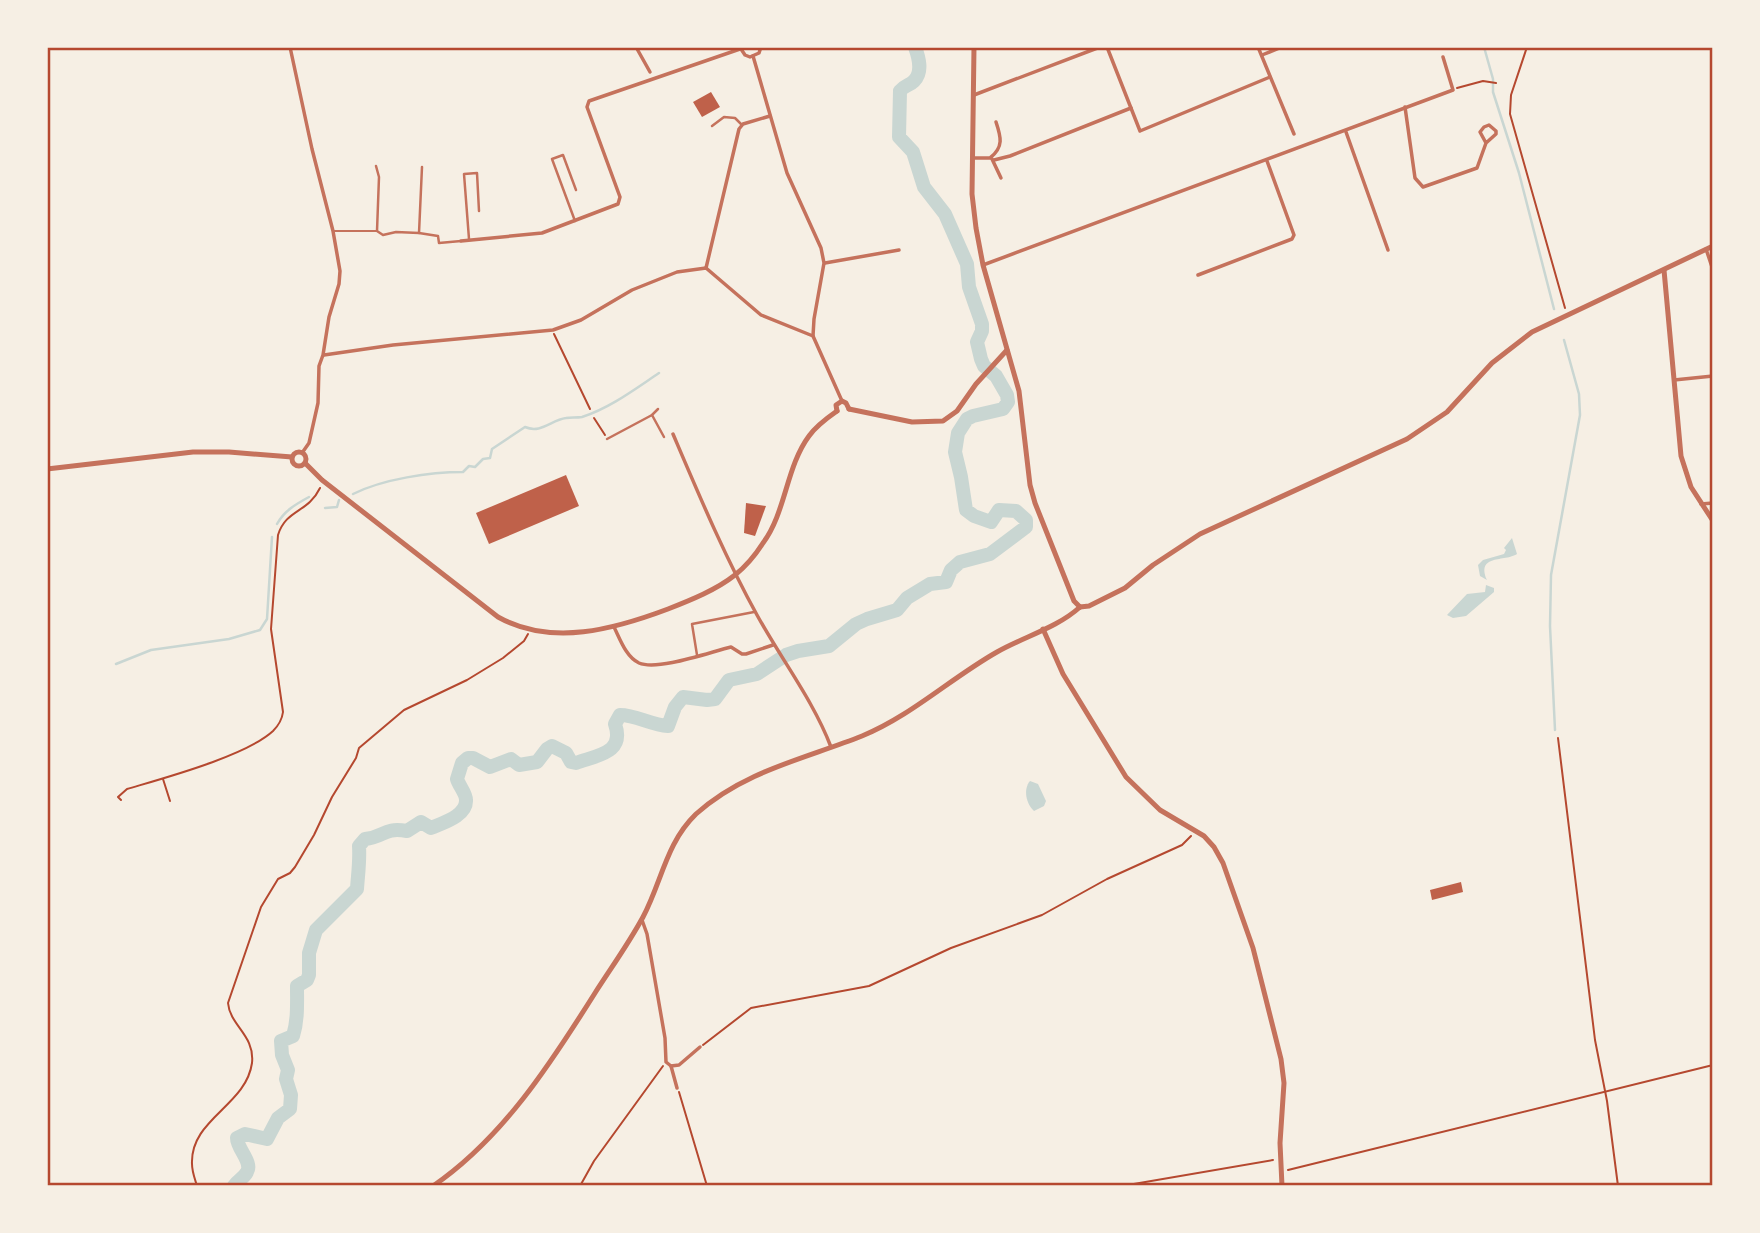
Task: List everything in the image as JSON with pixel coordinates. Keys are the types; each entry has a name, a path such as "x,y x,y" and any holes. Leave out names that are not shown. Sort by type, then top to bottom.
{"street":[{"path":"290,47 339,259 339,284 329,317 318,375 318,403 309,443 302,453"},
{"path":"636,47 650,72"},
{"path":"376,166 379,177 377,231 383,235 396,232 419,233 438,236 439,243 534,235 613,207 620,201 587,107 589,101 740,48 745,55 753,56 759,53 761,47"},
{"path":"974,47 973,207 983,265 1019,391 1026,467 1035,503 1074,601 1080,607"},
{"path":"973,96 1100,47"},
{"path":"1107,47 1140,131 1270,77"},
{"path":"1258,47 1294,134"},
{"path":"1262,55 1282,47"},
{"path":"753,56 787,173 816,234 824,263 813,336 842,401 849,408 901,421 937,422 957,411 979,380 1007,351"},
{"path":"983,265 1453,90 1443,57"},
{"path":"1405,107 1415,178 1423,187 1477,168 1486,143 1496,134 1489,125 1480,132 1486,143"},
{"path":"972,158 1010,156 1131,108"},
{"path":"742,125 770,116"},
{"path":"712,126 724,117 735,118 742,125"},
{"path":"992,159 1001,144 996,122"},
{"path":"706,268 742,125"},
{"path":"1346,132 1388,250"},
{"path":"575,221 552,159 563,155 576,190"},
{"path":"992,159 1001,178"},
{"path":"1198,275 1292,239 1294,235 1267,161"},
{"path":"419,233 422,167"},
{"path":"469,239 464,174 477,173 479,211"},
{"path":"433,1186 477,1149 530,1089 564,1043 642,920 671,846 680,831 699,812 736,785 761,772 887,724 997,652 1068,617 1080,607 1089,606 1125,588 1153,565 1200,534 1379,454 1423,429 1447,412 1503,353 1532,332 1710,247 1713,270"},
{"path":"824,263 899,250"},
{"path":"323,355 393,345 552,330 581,320 632,290 677,272 706,268 768,319 813,336"},
{"path":"1664,270 1682,464 1691,487 1713,521"},
{"path":"1674,380 1713,376"},
{"path":"837,411 836,405 842,401"},
{"path":"837,411 844,414 849,408"},
{"path":"607,439 652,415 658,409"},
{"path":"302,453 306,458 305,463 322,480 482,606 507,621 531,630 579,632 614,627 687,601 735,575 758,550 771,530 808,436 837,411"},
{"path":"652,415 664,437"},
{"path":"673,434 735,575 777,652 821,721 831,747"},
{"path":"47,469 193,452 292,457 296,453 302,453"},
{"path":"292,457 296,466 305,463"},
{"path":"1701,504 1713,503"},
{"path":"698,655 692,624 755,612"},
{"path":"614,627 628,653 641,664 661,664 731,647 746,654 773,645"},
{"path":"1043,629 1063,674 1110,753 1135,787 1160,810 1197,831 1214,847 1223,863 1267,996 1283,1071 1279,1159 1282,1186"},
{"path":"642,920 647,934 665,1038 666,1062 671,1066 677,1088"},
{"path":"671,1066 679,1065 700,1048"}],"lane":[{"path":"333,231 377,231"}],"path":[{"path":"1527,47 1511,95 1510,114 1568,315"},
{"path":"1453,90 1473,83 1494,83"},
{"path":"552,330 590,409"},
{"path":"594,418 607,439"},
{"path":"121,800 118,797 127,789 241,750 279,725 283,712 271,629 278,535 283,522 313,501 322,480"},
{"path":"197,1186 192,1167 197,1138 235,1098 246,1082 250,1070 250,1045 228,1003 255,923 278,879 295,867 359,748 404,710 455,687 503,658 524,641 531,630"},
{"path":"1558,738 1595,1041 1618,1186"},
{"path":"163,778 170,802"},
{"path":"700,1048 751,1008 869,986 951,948 1042,915 1107,879 1182,845 1197,831"},
{"path":"580,1186 594,1161 666,1062"},
{"path":"1280,1172 1713,1065"},
{"path":"677,1088 707,1186"},
{"path":"1122,1186 1260,1160 1279,1159"}],"shaded area":[{"path":"1512,538 1517,554 1488,562 1485,566 1487,580 1480,576 1478,565 1483,560 1504,554 1504,548"},
{"path":"1486,585 1494,588 1494,592 1466,616 1453,618 1447,615 1467,594 1485,592"},
{"path":"1030,781 1038,784 1046,801 1044,806 1034,811 1026,796"}],"building":[{"path":"711,92 720,107 702,117 693,102"},
{"path":"566,475 579,506 489,544 476,513"},
{"path":"746,503 766,506 755,536 744,533"},
{"path":"1461,882 1463,892 1432,900 1430,890"}],"waterway":[{"path":"234,1186 246,1174 248,1168 237,1138 245,1134 267,1139 278,1118 290,1109 291,1095 286,1079 288,1070 282,1055 281,1041 293,1036 297,986 307,980 309,975 309,953 316,930 357,889 359,846 365,839 393,830 407,831 421,822 431,828 458,815 466,800 457,779 462,763 468,758 490,767 511,759 519,765 537,762 552,746 566,753 571,762 576,763 601,755 613,747 616,741 615,724 620,715 668,726 675,707 683,697 715,699 729,680 757,674 786,655 829,646 856,624 897,610 907,598 930,584 946,582 951,570 960,562 990,554 1026,527 1026,520 1016,511 999,510 991,522 966,510 955,452 958,433 967,419 1003,409 1008,402 996,376 984,366 981,359 977,342 982,324 969,287 967,264 945,214 924,187 913,152 899,137 900,91 914,81 919,69 915,47"},
{"path":"1484,47 1493,79 1493,92 1519,173 1554,309"},
{"path":"896,118 901,117"},
{"path":"1555,730 1550,626 1551,575 1580,415 1579,394 1564,340"},
{"path":"353,494 407,477 463,472 469,466 475,467 483,459 490,458 492,449 525,427 536,429 561,419 582,417 602,409 659,373"},
{"path":"277,524 295,505 309,497"},
{"path":"325,508 337,507 339,500"},
{"path":"116,664 151,650 229,639 260,630 267,619 272,537"}]}
